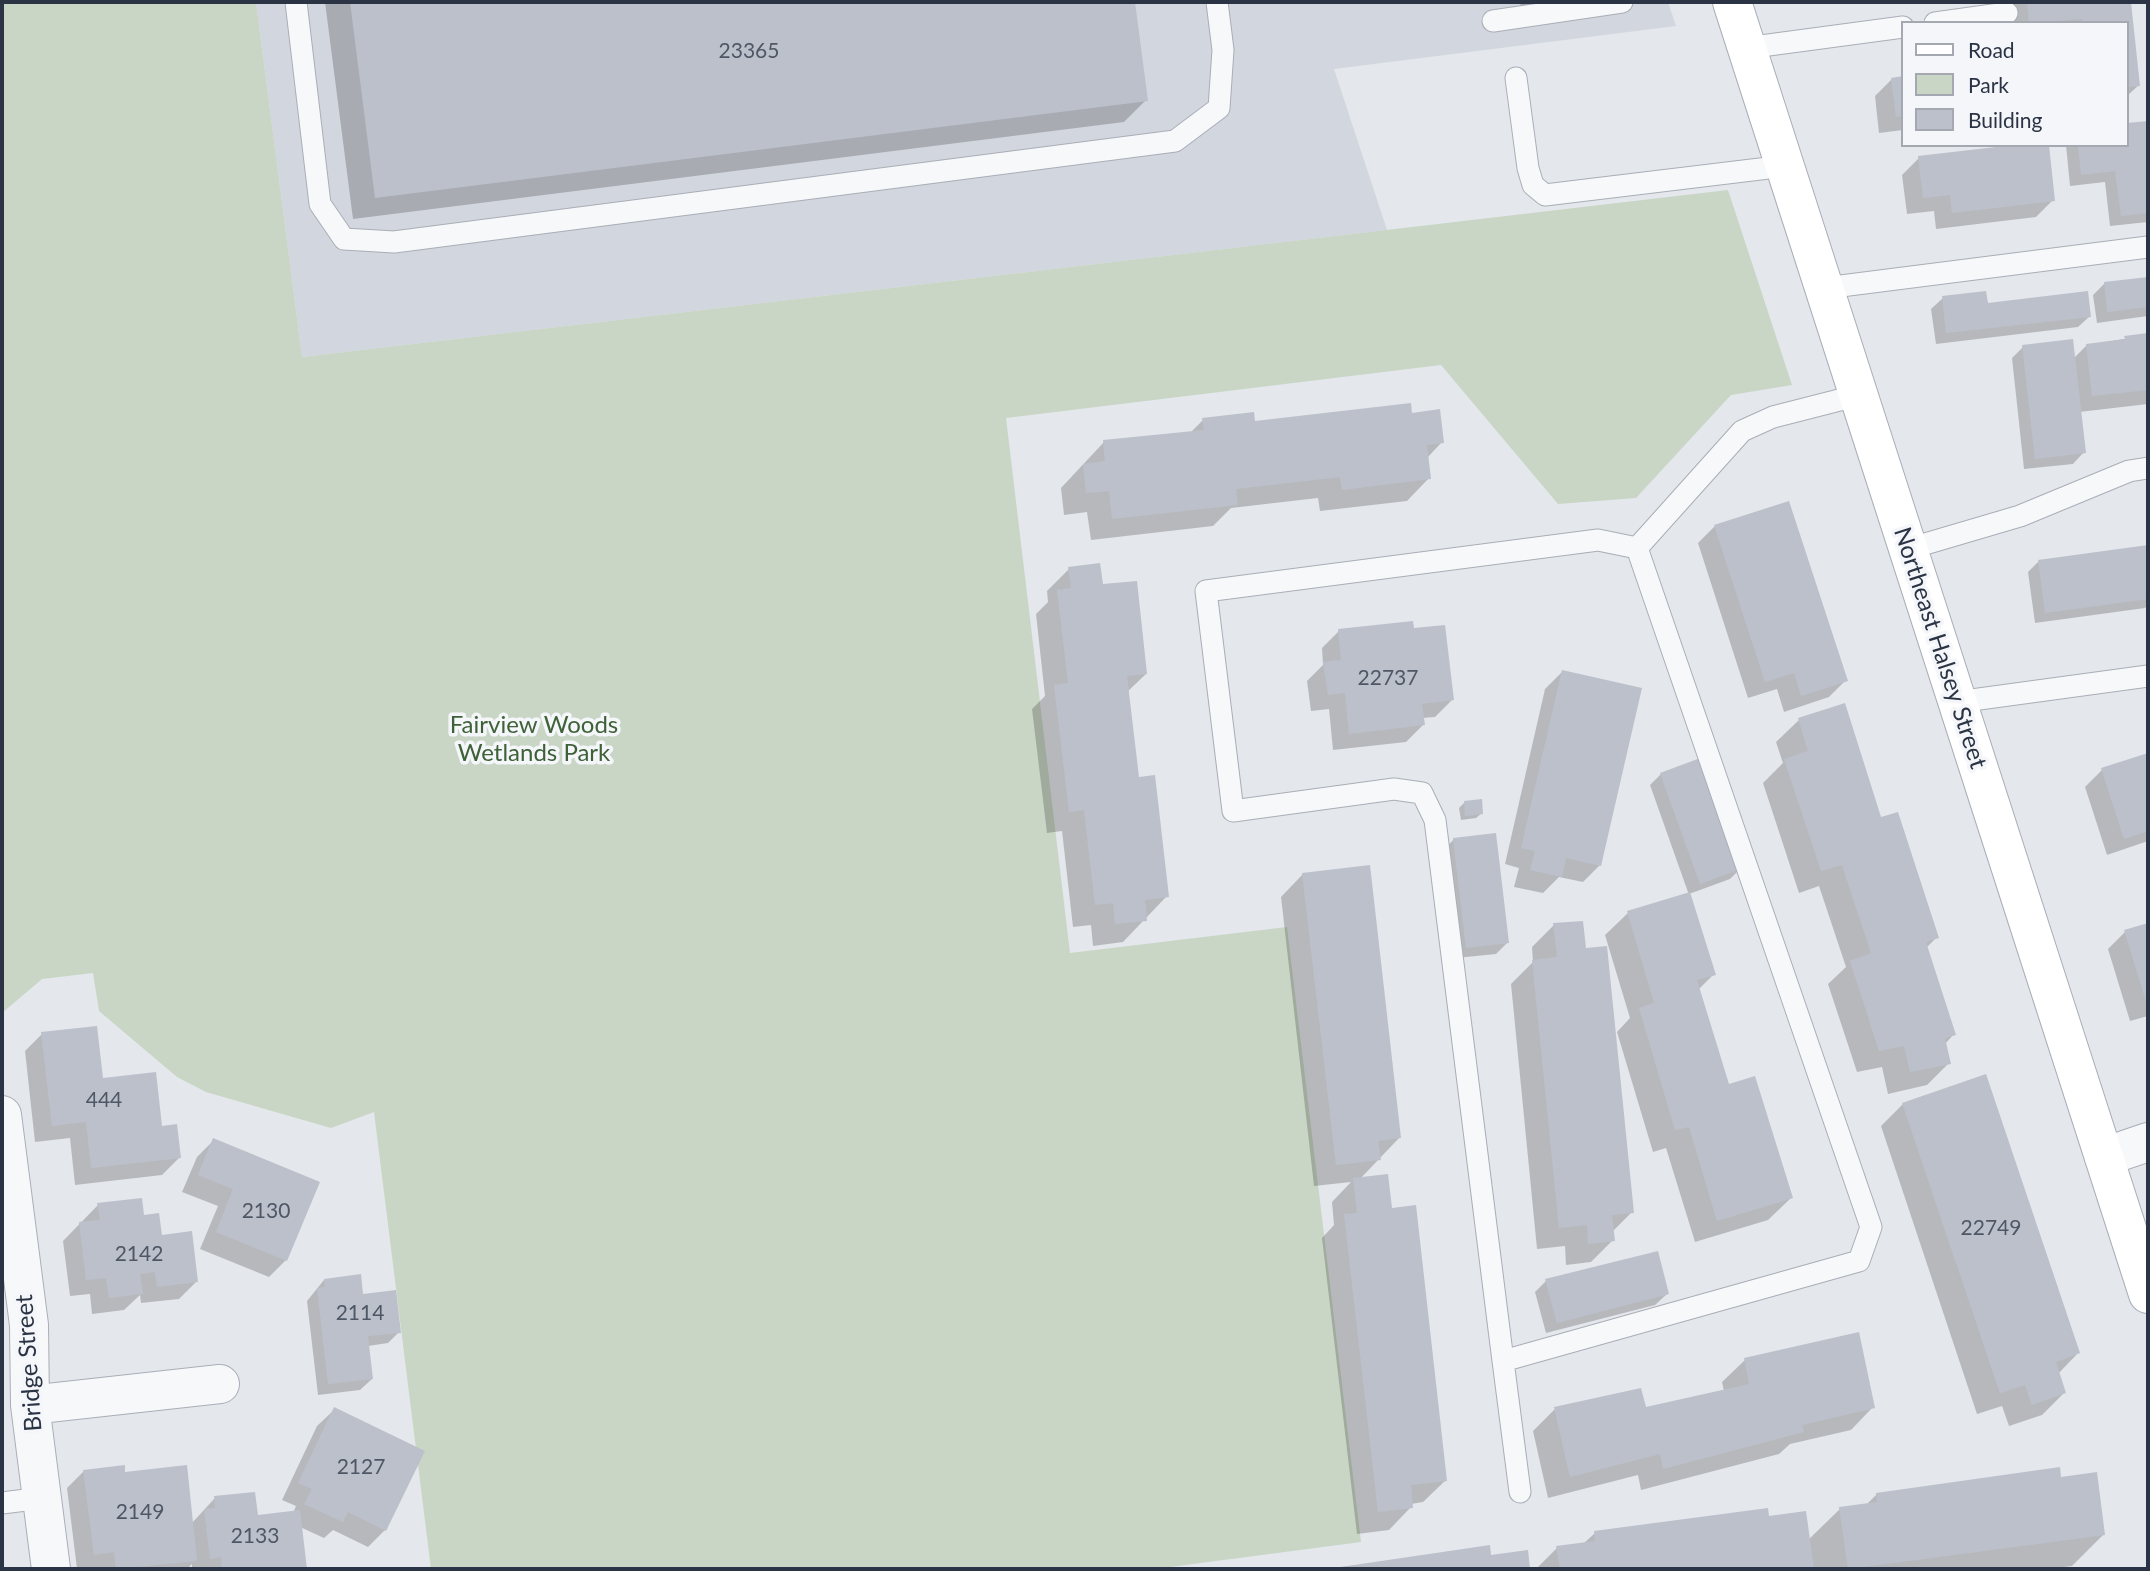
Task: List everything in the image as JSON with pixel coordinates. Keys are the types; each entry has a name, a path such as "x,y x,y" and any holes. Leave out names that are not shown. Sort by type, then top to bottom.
{"main road":[{"name":"Northeast Halsey Street","path":"1732,2 2148,1294"}],"street":[{"name":"Bridge Street","path":"2,1115 29,1325 30,1405 51,1569"},
{"path":"2104,1157 2148,1142"},
{"path":"30,1405 220,1384"}],"lane":[{"path":"296,2 320,204 344,239 394,242 1175,141 1219,108 1223,50 1217,2"},
{"path":"1493,21 1622,2"},
{"path":"1949,21 2007,13"},
{"path":"1746,48 1902,27"},
{"path":"1516,78 1528,168 1533,185 1545,195 1785,166"},
{"path":"1825,288 2148,247"},
{"path":"1637,548 1742,430 1773,417 1859,395"},
{"path":"1908,549 2020,516 2129,471 2148,468"},
{"path":"1520,1492 1435,820 1422,793 1394,789 1233,811 1206,591 1598,540 1637,548"},
{"path":"1503,1362 1859,1261 1871,1227 1637,548"},
{"path":"1957,702 2148,676"},
{"path":"2,1503 42,1498"}],"shaded area":[{"path":"256,2 1668,2 1676,26 1334,69 1387,230 302,357"}],"green space":[{"name":"Fairview Woods Wetlands Park","path":"2,2 256,2 302,357 1728,190 1792,385 1731,395 1636,498 1558,504 1441,365 1006,418 1070,953 1287,927 1361,1542 1155,1569 431,1569 374,1112 331,1128 206,1092 177,1077 99,1011 93,973 42,979 2,1013"}],"building":[{"path":"350,2 1135,2 1148,101 375,198"},
{"path":"2027,2 2131,2 2140,86 2129,87 2129,21 2029,21"},
{"path":"1902,76 1902,116 1896,117 1891,78"},
{"path":"2148,121 2148,213 2121,216 2115,171 2081,175 2078,147 2129,147 2129,123"},
{"path":"1996,147 2049,147 2055,201 1952,213 1950,195 1923,198 1918,156"},
{"path":"2148,277 2148,307 2107,312 2104,282"},
{"path":"1986,291 1988,303 2088,291 2091,317 1946,333 1942,296"},
{"path":"2148,333 2148,390 2092,396 2086,344"},
{"path":"2073,339 2086,453 2035,459 2022,345"},
{"path":"1411,403 1412,413 1440,409 1444,443 1427,445 1431,479 1342,490 1340,477 1236,489 1238,505 1112,519 1109,491 1086,493 1083,464 1105,461 1103,440 1204,430 1202,418 1254,412 1255,421"},
{"path":"1789,501 1848,681 1801,696 1794,673 1765,682 1714,525"},
{"path":"2148,545 2148,599 2045,613 2038,560"},
{"path":"1100,563 1103,584 1137,581 1147,674 1127,676 1139,777 1155,775 1169,897 1145,900 1147,921 1115,924 1113,903 1095,905 1084,810 1069,812 1054,685 1068,683 1057,590 1071,588 1068,567"},
{"path":"1413,621 1414,628 1445,625 1454,700 1422,704 1425,725 1349,734 1345,693 1328,695 1323,662 1341,660 1338,629"},
{"path":"1562,670 1642,688 1601,866 1566,858 1562,877 1530,870 1535,851 1521,848"},
{"path":"1845,703 1881,817 1898,812 1939,938 1926,942 1956,1035 1945,1038 1951,1064 1910,1072 1904,1046 1879,1051 1850,961 1871,953 1842,865 1821,871 1784,759 1808,751 1798,718"},
{"path":"2148,753 2148,831 2124,839 2101,768"},
{"path":"1703,757 1743,868 1700,884 1660,773"},
{"path":"1482,799 1483,814 1465,816 1464,801"},
{"path":"1496,833 1509,943 1466,948 1453,838"},
{"path":"1370,865 1401,1138 1378,1141 1381,1160 1336,1165 1302,873"},
{"path":"1690,892 1716,975 1697,980 1729,1084 1755,1076 1793,1198 1717,1221 1689,1127 1675,1130 1639,1008 1654,1003 1627,911"},
{"path":"1583,921 1586,948 1607,946 1634,1213 1612,1215 1615,1241 1588,1244 1587,1225 1559,1228 1532,960 1557,957 1553,923"},
{"path":"2148,923 2148,1008 2124,930"},
{"path":"97,1026 103,1078 156,1072 162,1126 177,1124 181,1158 91,1168 86,1122 52,1126 41,1032"},
{"path":"1986,1074 2080,1353 2056,1362 2066,1393 2032,1405 2025,1385 2000,1393 1902,1103"},
{"path":"213,1138 320,1182 287,1261 216,1232 233,1189 198,1175"},
{"path":"1388,1174 1392,1208 1416,1205 1447,1481 1411,1485 1413,1508 1378,1512 1344,1214 1357,1213 1353,1178"},
{"path":"142,1198 144,1215 159,1213 162,1235 192,1231 198,1282 157,1287 155,1272 140,1274 143,1294 109,1298 106,1278 86,1280 79,1222 100,1220 97,1203"},
{"path":"1658,1251 1669,1294 1557,1323 1545,1279"},
{"path":"361,1274 363,1294 396,1290 401,1333 368,1336 373,1379 328,1384 317,1288 325,1287 324,1279"},
{"path":"1859,1332 1875,1408 1802,1425 1804,1432 1663,1469 1660,1454 1570,1477 1554,1407 1641,1388 1646,1407 1749,1384 1744,1358"},
{"path":"334,1407 425,1451 386,1531 348,1512 343,1522 304,1504 312,1489 298,1483"},
{"path":"125,1465 125,1472 187,1465 197,1561 116,1569 114,1552 94,1555 83,1470"},
{"path":"2060,1467 2061,1477 2097,1472 2105,1535 1848,1569 1839,1507 1877,1502 1876,1493"},
{"path":"255,1492 258,1515 300,1510 307,1569 222,1569 221,1557 210,1559 204,1509 215,1508 214,1496"},
{"path":"1768,1508 1769,1516 1806,1511 1814,1569 1560,1569 1556,1546 1595,1541 1594,1531"},
{"path":"1490,1545 1491,1555 1528,1550 1530,1569 1327,1569"}]}
